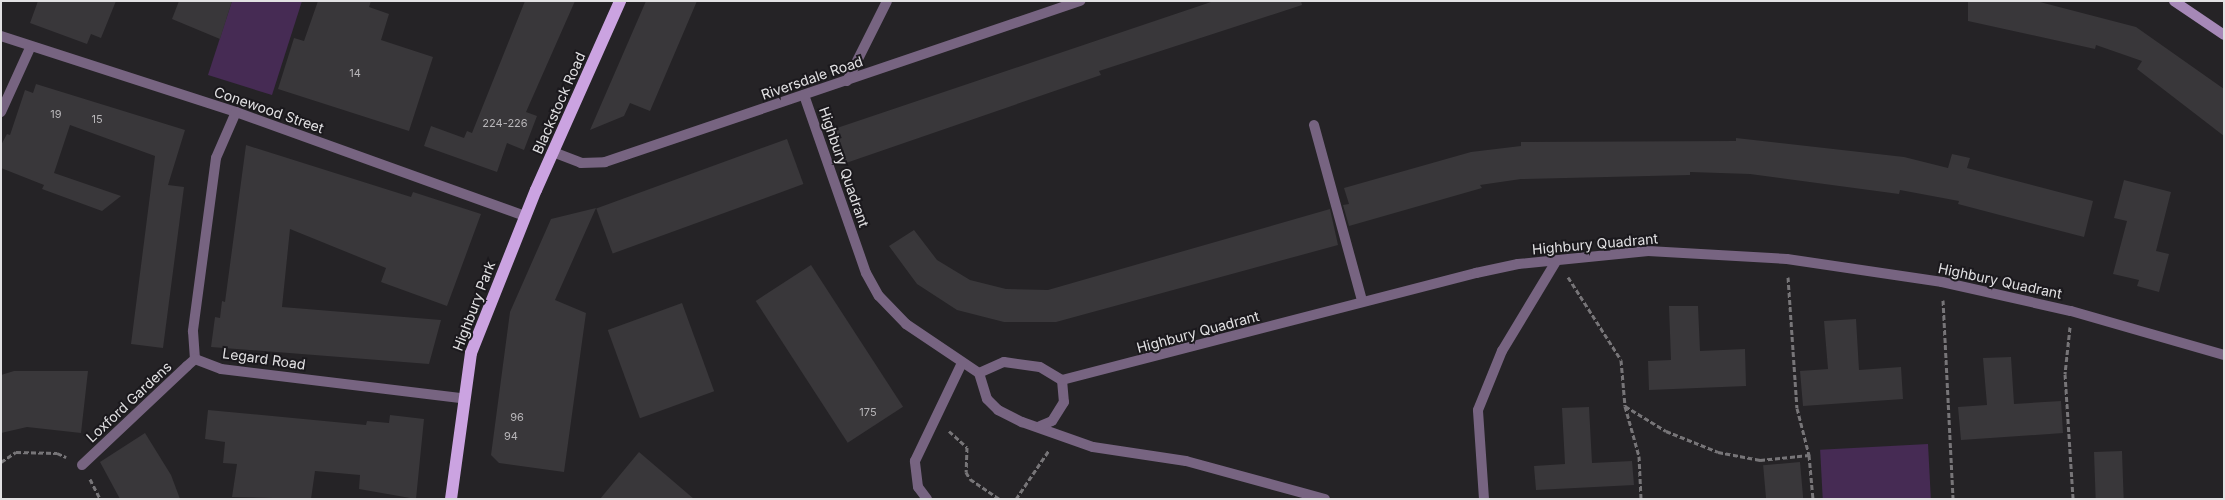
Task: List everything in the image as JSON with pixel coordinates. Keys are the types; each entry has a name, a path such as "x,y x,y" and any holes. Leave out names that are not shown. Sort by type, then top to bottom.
{"main road":[{"name":"Blackstock Road","path":"525,216 620,1"},
{"name":"Highbury Park","path":"451,499 462,398 471,354 525,216"}],"street":[{"path":"847,80 887,1"},
{"name":"Riversdale Road","path":"553,152 581,164 605,162 1080,1"},
{"path":"2174,1 2224,36"},
{"name":"Conewood Street","path":"1,36 236,112 525,216"},
{"path":"1,112 31,46"},
{"name":"Highbury Quadrant","path":"804,95 866,273 875,288 906,324 979,374"},
{"path":"191,362 193,331 216,158 236,112"},
{"path":"1314,125 1362,301"},
{"name":"Highbury Quadrant","path":"1062,380 1362,301 1493,269 1648,251 1787,259 1942,282 2071,311 2224,355"},
{"path":"1484,499 1478,410 1502,351 1558,260"},
{"name":"Legard Road","path":"191,362 220,369 462,398"},
{"name":"Loxford Gardens","path":"82,466 191,362"},
{"path":"1040,426 1052,421 1064,402 1062,380 1040,367 1004,362 979,374 980,387 998,410 1092,447 1186,461 1325,499"},
{"path":"926,499 918,487 914,461 962,363"}],"path":[{"path":"1787,259 1797,408 1810,455 1813,499"},
{"path":"1558,260 1621,360 1625,406 1639,456 1641,499"},
{"path":"1942,282 1953,499"},
{"path":"2071,311 2065,374 2072,499"},
{"path":"1625,406 1666,431 1718,452 1760,460 1810,455"},
{"path":"933,420 968,447 966,472 970,479 1000,499"},
{"path":"1016,499 1059,435"},
{"path":"1,462 16,452 57,453 82,466"}],"shaded area":[{"path":"232,1 302,1 272,95 208,75"},
{"path":"1928,444 1931,499 1823,499 1820,450"}],"building":[{"path":"38,1 116,1 101,38 91,34 87,44 30,23"},
{"path":"179,1 232,1 220,39 172,19"},
{"path":"318,1 371,1 369,7 389,14 381,40 433,57 409,131 278,89 294,38 304,41"},
{"path":"525,1 575,1 526,112 537,116 524,150 507,143 497,172 424,146 431,126 464,138 467,131 472,133"},
{"path":"646,1 697,1 650,111 630,103 624,116 590,130"},
{"path":"1214,1 1301,1 1302,5 1099,71 1101,75 846,163 834,129"},
{"path":"1968,1 2036,1 2136,27 2224,89 2224,136 2137,69 2142,61 2096,45 2095,49 1968,21"},
{"path":"36,84 185,130 168,185 184,187 163,348 131,344 155,156 70,125 54,173 121,196 102,211 42,189 44,185 1,168 1,145 7,134 10,135 25,90 33,93"},
{"path":"1736,138 1904,157 1948,168 1952,154 1970,158 1967,168 2093,201 2084,237 1958,204 1959,201 1900,190 1899,194 1750,174 1690,172 1690,175 1521,179 1480,185 1482,188 1349,226 1343,205 1349,204 1344,188 1471,152 1521,146 1521,142 1736,141"},
{"path":"787,139 803,184 613,254 596,208"},
{"path":"246,145 411,197 413,192 481,214 447,306 381,282 386,268 290,229 282,307 441,320 429,364 211,347 215,317 220,318 222,301 225,302"},
{"path":"2124,180 2171,192 2156,251 2169,254 2159,292 2137,286 2139,280 2113,274 2127,221 2114,218"},
{"path":"596,208 555,300 586,313 564,472 499,463 491,455 510,312 551,219"},
{"path":"1330,209 1338,245 1056,322 1004,322 957,310 917,284 889,246 914,230 937,260 970,280 1006,289 1048,290"},
{"path":"811,265 903,407 848,443 756,301"},
{"path":"682,303 714,391 640,418 608,330"},
{"path":"1669,306 1698,306 1700,351 1745,349 1746,386 1649,390 1648,361 1671,360"},
{"path":"1856,319 1859,370 1901,367 1903,399 1803,406 1800,371 1828,369 1824,321"},
{"path":"2011,357 2014,404 2061,401 2063,433 1961,440 1958,407 1987,405 1983,358"},
{"path":"14,371 88,371 81,433 27,427 1,433 1,375"},
{"path":"1589,407 1592,463 1632,461 1634,485 1536,490 1534,466 1565,464 1562,408"},
{"path":"208,410 366,425 367,421 389,423 390,415 424,419 416,499 359,489 360,475 315,471 311,499 232,497 237,464 223,463 225,442 205,439"},
{"path":"145,433 171,475 180,499 120,499 100,462"},
{"path":"2122,451 2124,499 2096,499 2094,452"},
{"path":"639,452 694,499 600,499"},
{"path":"1800,462 1803,499 1766,499 1763,465"}]}
